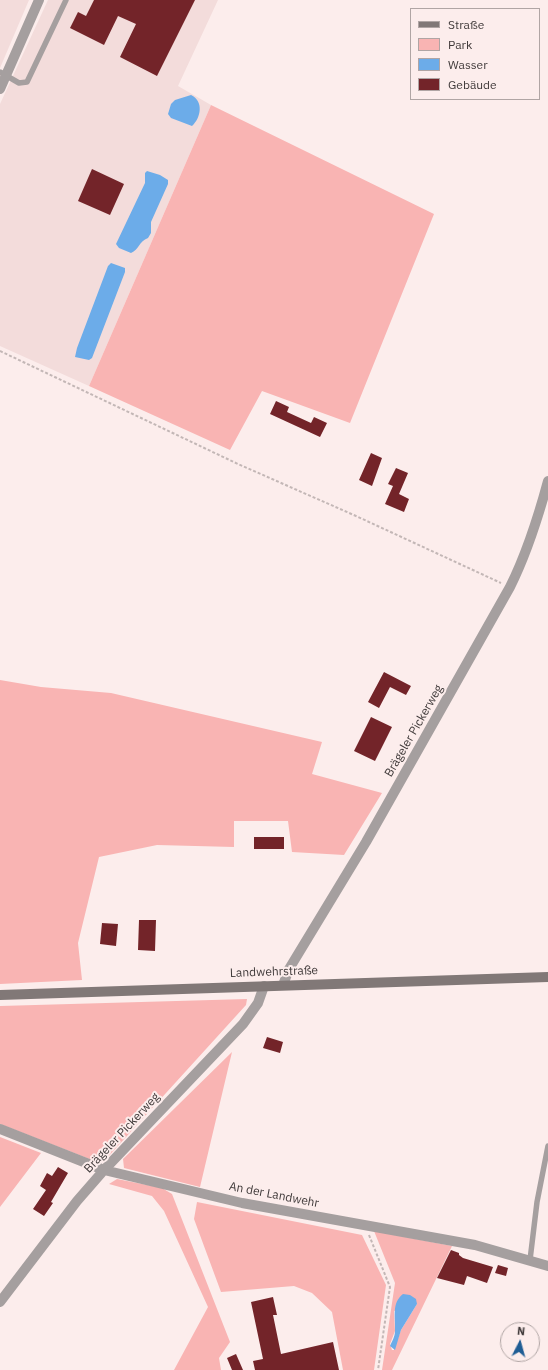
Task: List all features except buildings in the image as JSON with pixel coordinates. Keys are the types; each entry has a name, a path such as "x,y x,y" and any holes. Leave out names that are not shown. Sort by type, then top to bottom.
{"street":[{"path":"0,89 3,74 39,0"},
{"name":"Brägeler Pickerweg","path":"283,985 289,969 366,842 510,587 523,559 548,481"},
{"name":"Landwehrstraße","path":"0,994 548,976"},
{"name":"Brägeler Pickerweg","path":"0,1302 77,1200 242,1024 258,1003 264,986"},
{"name":"An der Landwehr","path":"0,1130 104,1170 242,1203 475,1245 548,1266"}],"lane":[{"path":"3,74 19,83 27,82 66,0"},
{"path":"530,1260 537,1202 548,1146"}],"path":[{"path":"0,351 238,464 356,516 510,587"},
{"path":"364,1225 390,1287 378,1370"}],"shaded area":[{"path":"0,0 29,0 0,68"},
{"path":"48,0 218,0 178,86 211,105 89,386 0,346 0,104"}],"green space":[{"path":"211,105 434,214 350,423 262,391 230,450 89,386"},
{"path":"0,680 41,687 111,693 322,742 312,774 382,793 344,855 292,852 288,821 234,821 234,847 157,845 99,857 78,943 82,980 0,984"},
{"path":"247,999 246,1005 106,1159 92,1160 0,1124 0,1006"},
{"path":"232,1052 200,1187 124,1168 123,1159"},
{"path":"0,1137 41,1153 0,1207"},
{"path":"117,1179 162,1188 172,1194 230,1342 219,1358 221,1370 174,1370 208,1307 164,1211 152,1196 109,1184"},
{"path":"197,1202 362,1235 386,1285 374,1370 343,1370 332,1312 312,1293 294,1286 221,1292 194,1219"},
{"path":"374,1231 452,1246 392,1370 382,1370 395,1283","holes":["417,1304 401,1330 394,1350 392,1350 390,1344 395,1331 394,1311"]}],"water":[{"path":"191,95 198,101 200,110 195,123 192,126 171,118 168,114 171,104 175,100"},
{"path":"147,171 160,175 168,180 168,184 151,222 151,233 134,252 131,253 119,248 116,244 145,183 145,173"},
{"path":"111,263 125,268 125,272 92,358 89,360 75,357 108,266"},
{"path":"403,1294 410,1295 416,1299 417,1304 401,1330 395,1350 390,1346 395,1333 395,1306"}]}
